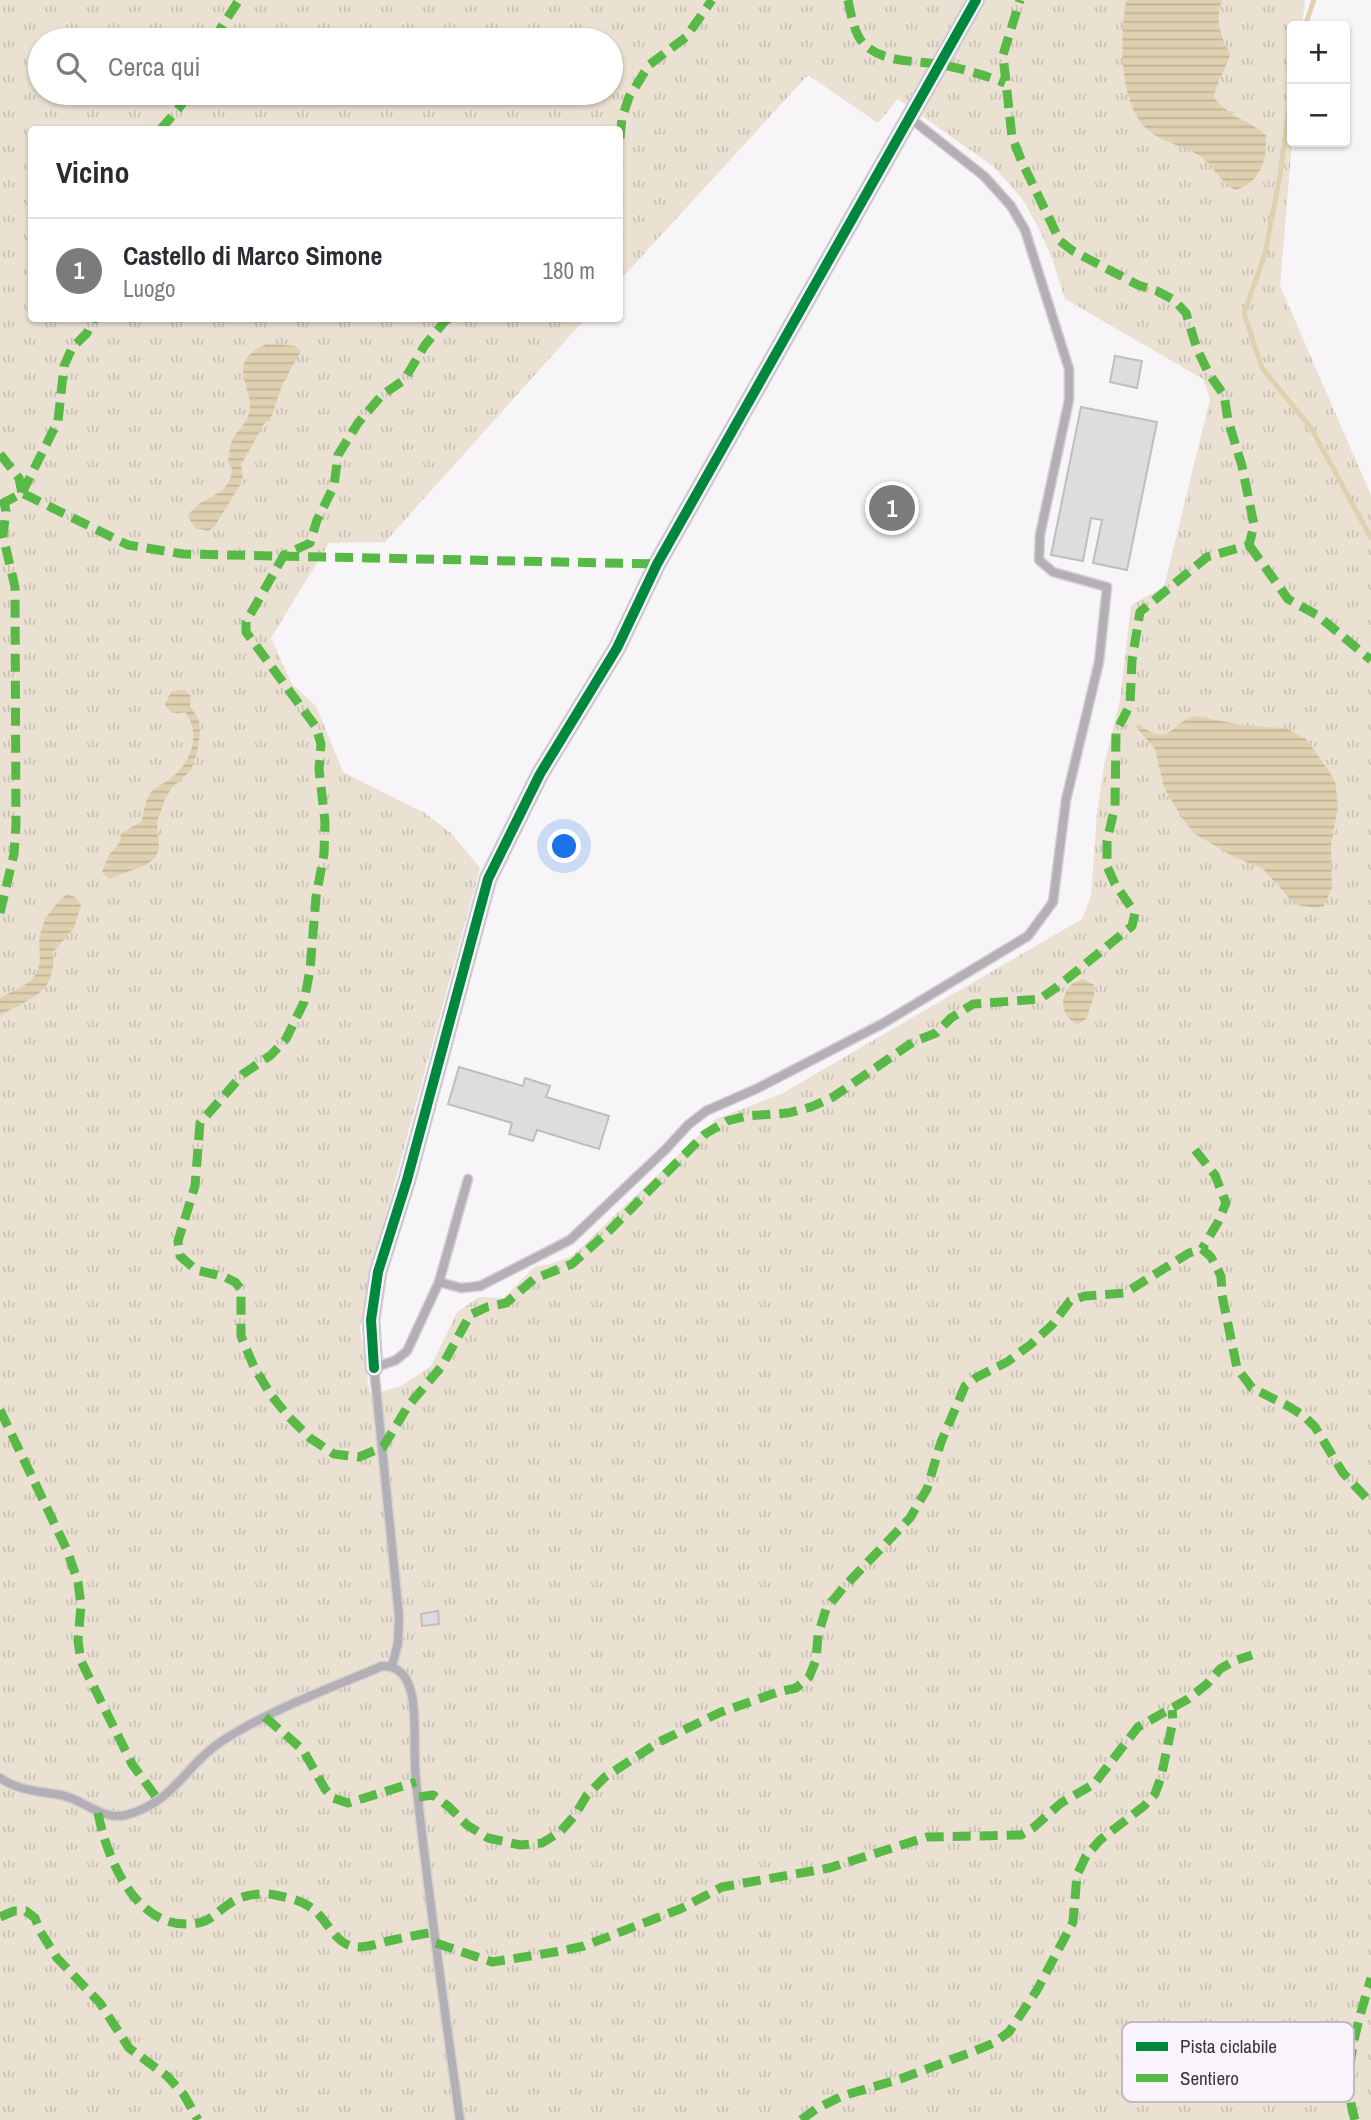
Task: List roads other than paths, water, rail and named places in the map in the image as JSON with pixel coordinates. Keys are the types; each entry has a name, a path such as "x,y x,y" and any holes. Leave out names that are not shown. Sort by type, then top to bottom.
{"street":[{"path":"374,1368 371,1320 378,1272 410,1167 488,879 540,774 617,648 657,564 976,0"}],"lane":[{"path":"439,1282 461,1288 480,1286 570,1240 688,1125 706,1111 756,1089 881,1024 992,959 1028,936 1053,902 1066,800 1099,662 1107,587 1053,572 1039,560 1040,535 1069,400 1069,369 1025,230 1011,206 984,176 910,118"},
{"path":"393,1665 398,1643 399,1616 374,1368 396,1360 407,1351 439,1282 468,1180"},
{"path":"0,1778 19,1788 71,1798 99,1812 123,1816 150,1807 170,1793 200,1759 220,1742 254,1722 382,1665 393,1665 403,1674 412,1695 416,1782 439,1976 460,2120"}],"waterway":[{"path":"1307,21 1314,0"},
{"path":"1287,122 1265,254 1244,313 1262,368 1311,428 1371,538"}],"place":[{"name":"Castello di Marco Simone","path":"892,508"}]}
